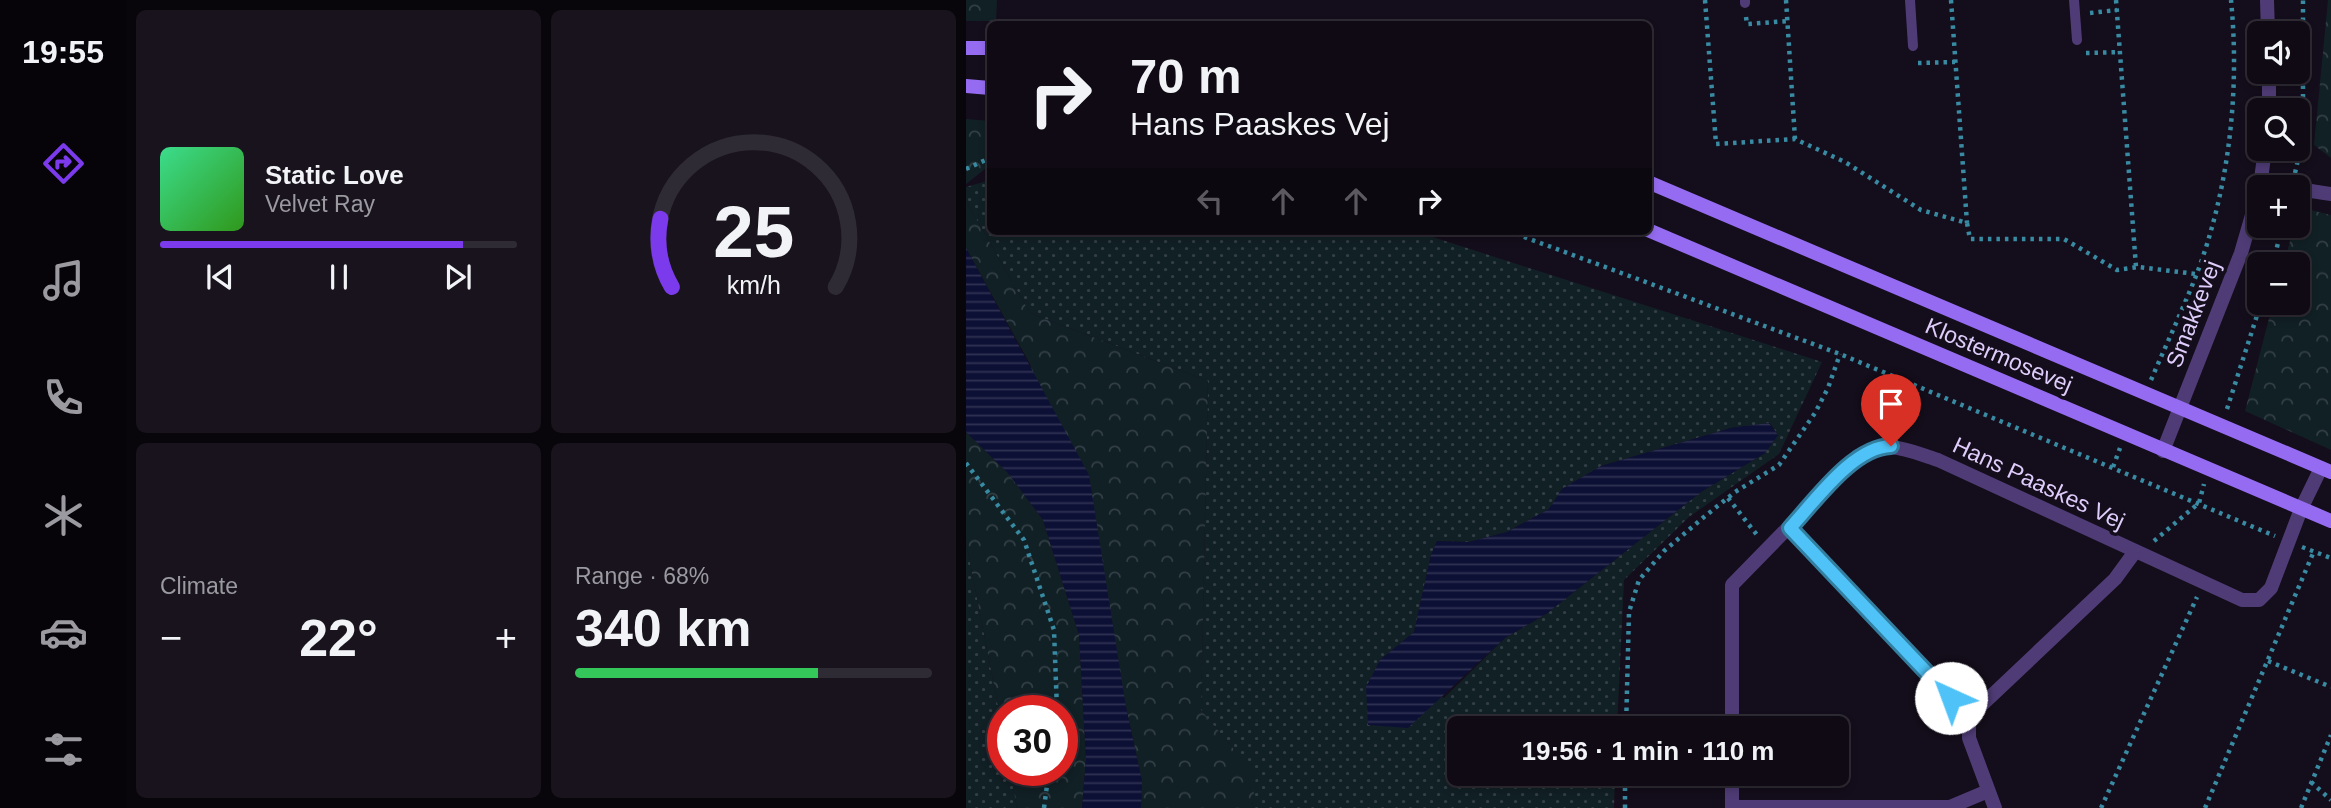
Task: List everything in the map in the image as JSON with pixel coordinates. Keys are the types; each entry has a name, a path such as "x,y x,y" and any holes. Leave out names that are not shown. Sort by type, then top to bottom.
{"main road":[{"path":"966,48 987,48"},
{"path":"966,86 987,88"},
{"name":"Klostermosevej","path":"1652,184 2326,470"},
{"name":"Klostermosevej","path":"1652,232 2331,521"}],"street":[{"path":"2267,0 2268,21"},
{"path":"2310,188 2331,194"},
{"name":"Smakkevej","path":"2164,451 2247,233"},
{"name":"Hans Paaskes Vej","path":"1732,716 1732,585 1858,456 1877,446 1891,446 1938,460 2137,554 2242,600 2259,600 2271,588 2301,509 2326,470"},
{"path":"1790,528 1969,717 1969,738 1995,808"},
{"name":"Hans Paaskes Vej","path":"1969,717 2115,579 2137,554"},
{"path":"1732,786 1732,807 1950,807 1988,791"}],"lane":[{"path":"1910,0 1913,46"},
{"path":"2074,0 2077,40"}],"path":[{"path":"1706,0 1716,144 1795,139 1829,153 1920,210 1967,223"},
{"path":"1786,0 1795,139"},
{"path":"1951,0 1970,239 2064,239 2117,270 2136,267 2196,274"},
{"path":"2116,0 2136,267"},
{"path":"2145,394 2196,274 2224,180 2233,102 2231,0"},
{"path":"2296,175 2303,138 2303,0"},
{"path":"1745,1 1747,24 1788,21"},
{"path":"2075,14 2117,10"},
{"path":"2077,40 2079,54 2120,52"},
{"path":"1913,46 1916,64 1955,62"},
{"path":"966,169 987,159"},
{"path":"1519,235 1840,354 2287,542 2331,558"},
{"path":"2222,427 2257,315"},
{"path":"1626,716 1629,612 1639,580 1664,551 1728,498 1779,466 1815,413 1828,388 1840,354"},
{"path":"2113,467 2126,435"},
{"path":"966,463 1024,540 1054,629 1056,695"},
{"path":"2137,554 2199,503 2209,470"},
{"path":"1728,498 1768,550"},
{"path":"2205,808 2314,551"},
{"path":"2102,808 2203,583"},
{"path":"2268,661 2331,687"},
{"path":"2301,808 2331,735"},
{"path":"2311,782 2331,800"},
{"path":"1044,808 1047,786"},
{"path":"1625,786 1625,808"}],"green space":[{"path":"966,0 997,0 996,21 966,21"},
{"path":"2328,0 2331,0 2331,158 2314,145"},
{"path":"966,119 987,121 987,167 966,184"},
{"path":"987,181 987,235 1426,235 1822,362 1779,454 1689,517 1624,580 1618,716 1447,716 1447,786 1615,786 1614,808 1252,808 1255,776 1201,710 1208,381 1030,313 966,201 966,187","holes":["1770,423 1778,435 1765,453 1701,492 1546,614 1505,638 1444,698 1380,660 1414,632 1431,555 1437,541 1469,542 1507,532 1549,509 1562,489 1601,466 1731,428"]},
{"path":"966,201 1030,313 1208,381 1201,710 1256,776 1252,808 1141,808 1142,781 1126,707 1030,364 966,248"},
{"path":"2310,210 2331,215 2331,450 2245,411 2270,315 2310,315 2310,252 2287,252 2291,238 2310,238"},
{"path":"966,432 1008,473 1043,520 1079,635 1086,759 1082,808 1017,808 1013,786 1078,786 1078,695 996,695 966,542"},
{"path":"966,542 996,695 987,695 987,786 1013,786 1017,808 966,808"}],"shaded area":[{"path":"966,248 1089,475 1126,707 1142,781 1141,808 1082,808 1086,759 1079,635 1043,520 1008,473 966,432"},
{"path":"1769,423 1778,435 1765,453 1701,492 1546,614 1505,638 1408,728 1368,725 1366,687 1380,660 1414,632 1431,555 1437,541 1469,542 1507,532 1549,509 1562,489 1601,466 1731,428"}],"route":[{"path":"1891,446 1877,446 1858,456 1790,528 1951,698"}]}
